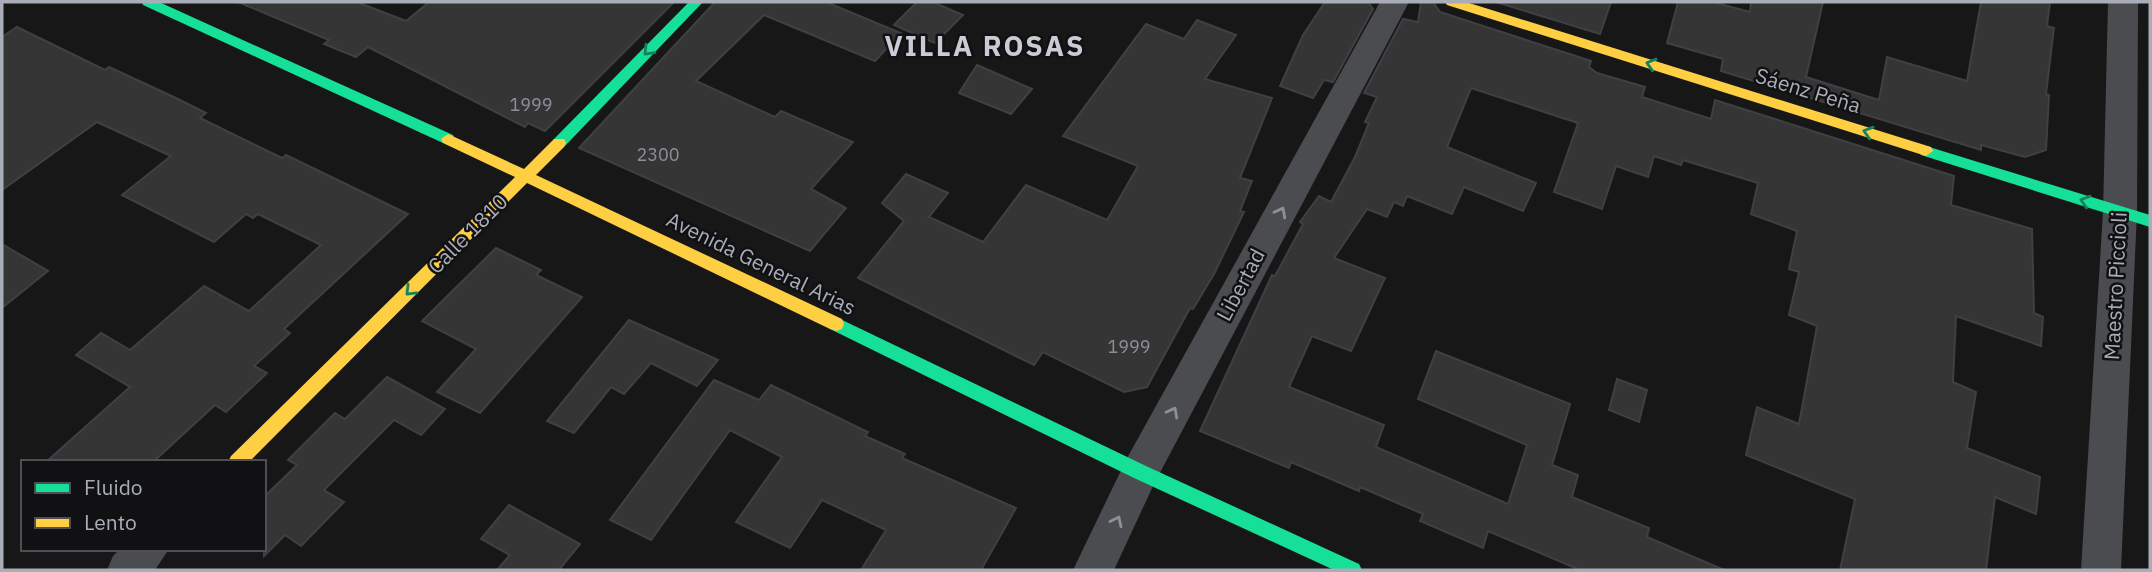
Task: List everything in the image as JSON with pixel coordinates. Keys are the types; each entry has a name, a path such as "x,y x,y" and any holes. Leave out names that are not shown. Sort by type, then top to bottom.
{"main road":[{"name":"Avenida General Arias","path":"148,2 528,175 1140,472 1353,570"},
{"name":"Calle 1810","path":"239,460 528,175 696,2"},
{"name":"Sáenz Peña","path":"1452,2 2135,217"}],"street":[{"name":"Libertad","path":"1093,570 1140,472 1394,2"},
{"name":"Maestro Piccioli","path":"2101,570 2135,217 2123,2"},
{"path":"127,570 147,551"}],"building":[{"path":"238,2 357,2 406,21 429,2 674,2 545,131 528,123 525,127 368,47 356,57 324,44 329,40"},
{"path":"715,2 826,2 901,33 875,61 764,15 696,81 775,117 781,111 853,142 811,189 846,208 810,251 579,148"},
{"path":"917,2 933,2 963,15 935,43 894,25"},
{"path":"1325,2 1368,2 1373,9 1333,82 1324,80 1313,98 1280,86 1303,35"},
{"path":"1421,2 1433,2 1440,12 1591,61 1589,67 1597,73 1645,87 1642,97 1711,119 1715,100 1954,176 1951,205 2032,229 2034,313 2043,317 2041,346 1956,316 1953,382 1976,392 1967,448 2040,477 2036,514 1995,497 1986,570 1840,570 1855,499 1746,455 1757,407 1799,424 1817,326 1789,315 1799,272 1789,269 1797,231 1751,214 1758,183 1683,160 1681,165 1654,156 1648,177 1616,166 1602,209 1554,192 1578,123 1471,88 1447,147 1536,183 1523,211 1464,187 1452,214 1407,196 1403,206 1394,202 1387,217 1367,209 1334,258 1385,278 1351,351 1312,336 1289,387 1384,425 1376,447 1508,504 1527,445 1418,399 1436,351 1570,404 1552,465 1578,475 1572,497 1649,528 1647,537 1724,570 1580,570 1488,531 1483,548 1420,521 1423,514 1360,487 1359,491 1291,462 1289,468 1200,431 1272,275 1275,276 1303,224 1300,222 1319,196 1331,202 1355,157 1369,123 1365,122 1377,97 1364,93 1403,19 1418,22"},
{"path":"1496,2 1611,2 1600,34"},
{"path":"1678,2 1713,2 1750,12 1751,2 1823,2 1806,77 1879,100 1887,57 1967,81 1981,2 2050,2 2047,26 2054,28 2046,94 2049,95 2046,150 2025,157 1981,145 1981,150 1721,71 1723,59 1667,43"},
{"path":"1197,20 1236,35 1205,79 1272,98 1240,178 1252,181 1240,211 1244,212 1214,274 1193,309 1190,308 1147,387 1124,392 1043,352 1034,365 858,278 904,221 882,203 906,174 948,193 929,217 983,242 1026,185 1107,220 1138,166 1063,136 1146,24 1184,39"},
{"path":"17,27 105,70 109,67 206,113 200,118 282,158 286,155 408,214 284,329 290,333 254,366 267,373 226,412 215,405 155,460 48,460 130,387 76,355 101,333 130,350 204,286 249,311 321,245 258,214 253,218 246,214 214,242 122,195 171,156 97,122 2,190 2,37"},
{"path":"977,65 1032,89 1011,114 959,93"},
{"path":"2,244 48,271 2,308"},
{"path":"496,248 541,270 536,275 582,297 480,413 437,392 476,349 422,321"},
{"path":"629,320 718,360 697,386 651,363 624,394 611,387 574,433 547,421"},
{"path":"387,377 445,409 421,435 394,420 324,490 344,502 301,546 285,535 264,556 266,495 297,465 288,460 335,413 345,419"},
{"path":"1617,379 1647,390 1639,422 1609,410"},
{"path":"714,380 759,400 771,385 868,432 865,436 905,454 902,458 1016,508 981,570 861,570 886,530 822,500 790,548 736,522 782,457 730,430 651,540 610,520"},
{"path":"509,505 580,544 559,570 497,570 510,555 481,539"}],"traffic: fast":[{"path":"148,2 448,139"},
{"path":"559,143 696,2"},
{"path":"1926,151 2150,221"},
{"path":"836,324 1140,472 1353,570"}],"traffic: slow":[{"path":"1452,2 1926,151"},
{"path":"448,139 836,324"},
{"path":"239,460 559,143"}],"district":[{"name":"VILLA ROSAS","path":"985,46"}]}
